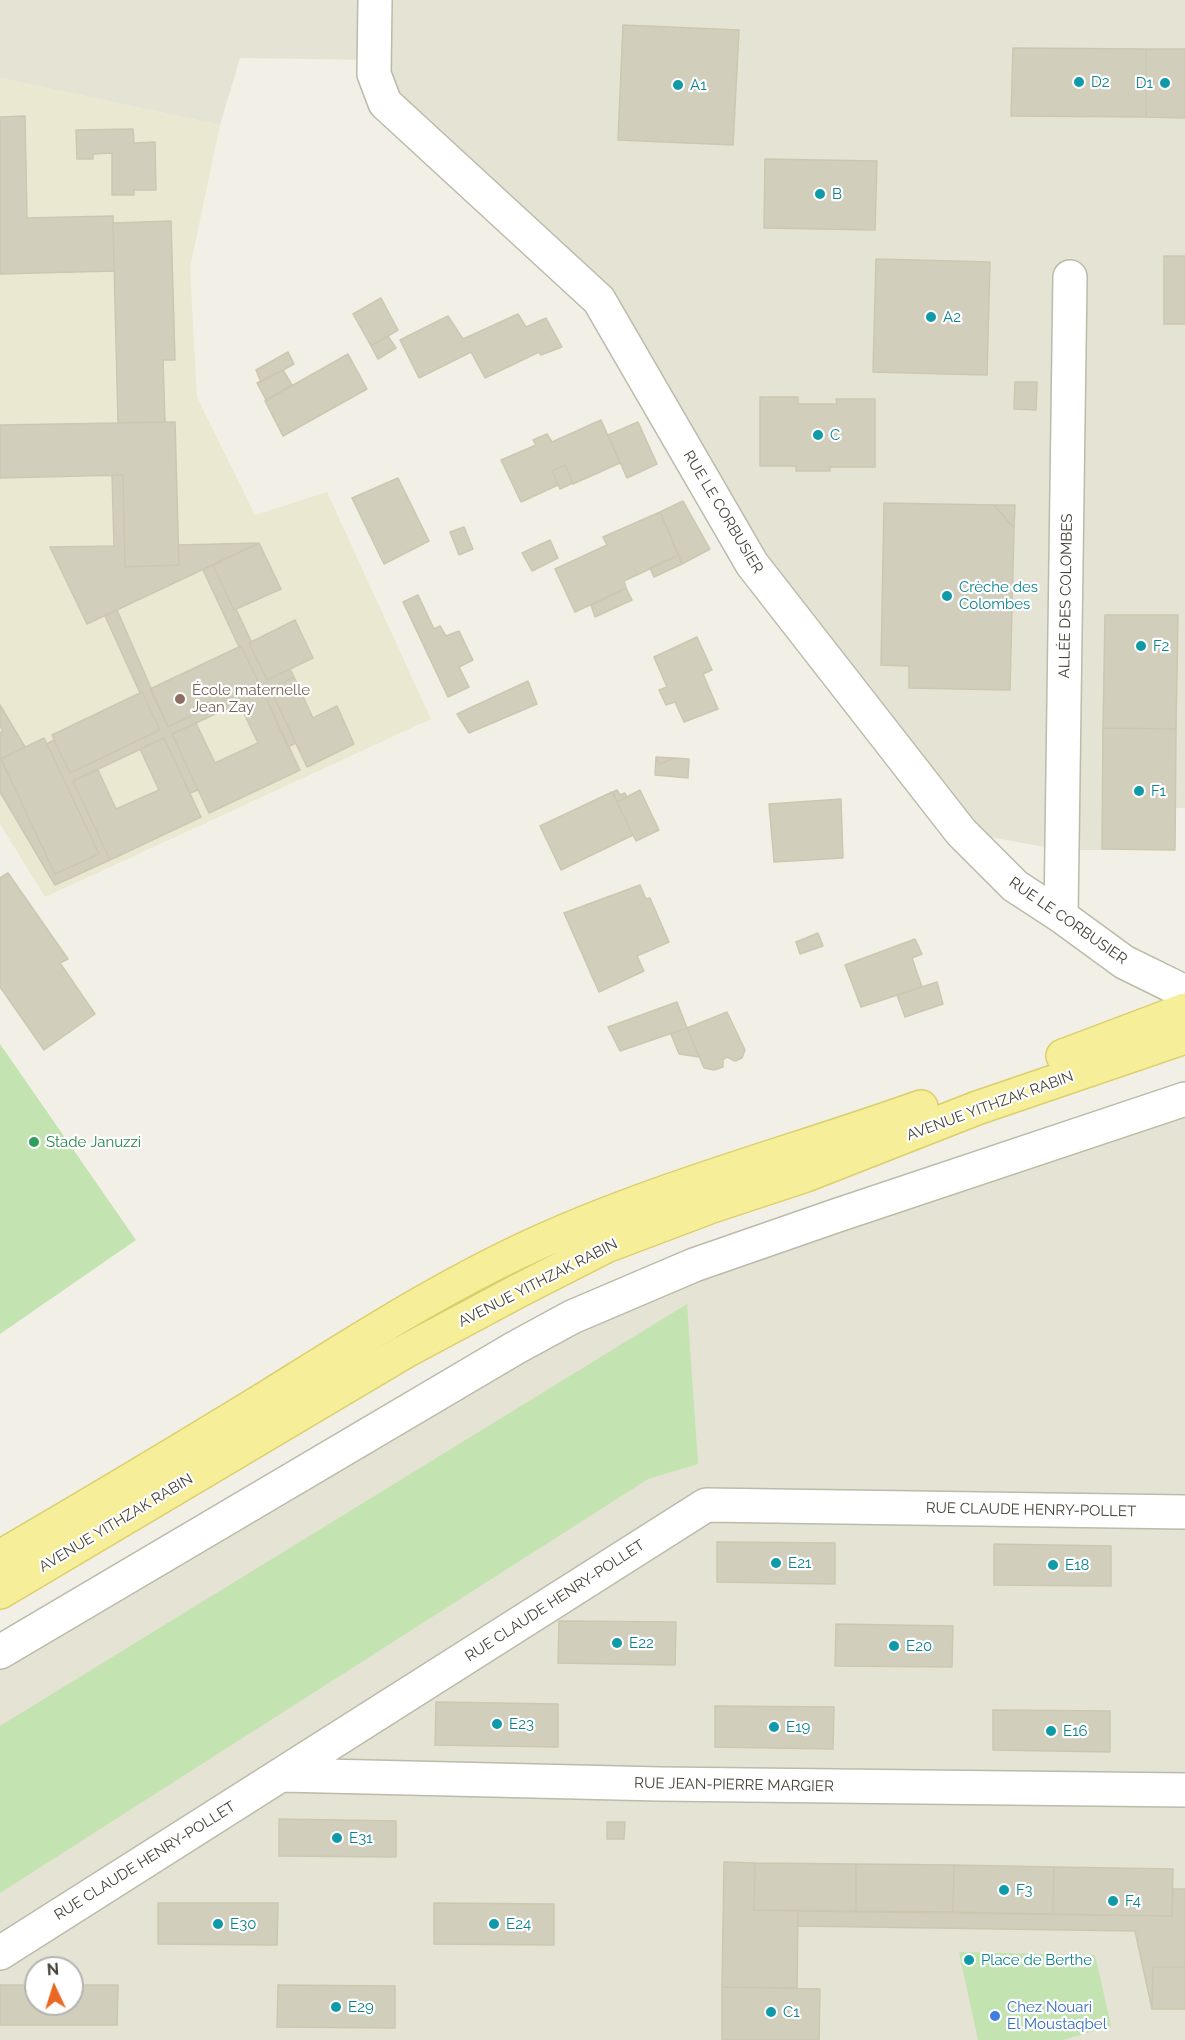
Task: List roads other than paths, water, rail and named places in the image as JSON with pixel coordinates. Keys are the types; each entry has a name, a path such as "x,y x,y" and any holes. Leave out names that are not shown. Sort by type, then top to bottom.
{"main road":[{"name":"AVENUE YITHZAK RABIN","path":"0,1557 140,1475 386,1323 532,1246 609,1214 703,1180 866,1126 1185,1010"},
{"name":"AVENUE YITHZAK RABIN","path":"0,1592 404,1352 606,1246 712,1206 806,1175 976,1108 1185,1037"}],"street":[{"name":"RUE LE CORBUSIER","path":"375,0 374,75 385,103 598,300 752,564 961,832 1015,886 1124,962 1185,992"},
{"name":"ALLÉE DES COLOMBES","path":"1061,916 1071,277"},
{"path":"0,1652 505,1353 572,1317 705,1261 1185,1099"},
{"name":"RUE CLAUDE HENRY-POLLET","path":"0,1953 706,1505 1185,1512"},
{"name":"RUE JEAN-PIERRE MARGIER","path":"283,1775 660,1784 1185,1790"}],"place":[{"name":"D2","path":"1079,82"},
{"name":"D1","path":"1165,83"},
{"name":"A1","path":"678,85"},
{"name":"B","path":"820,194"},
{"name":"A2","path":"931,317"},
{"name":"C","path":"818,435"},
{"name":"Crèche des Colombes","path":"947,596"},
{"name":"F2","path":"1141,646"},
{"name":"École maternelle Jean Zay","path":"180,699"},
{"name":"F1","path":"1139,791"},
{"name":"Stade Januzzi","path":"34,1142"},
{"name":"E21","path":"776,1563"},
{"name":"E18","path":"1053,1565"},
{"name":"E22","path":"617,1643"},
{"name":"E20","path":"894,1646"},
{"name":"E23","path":"497,1724"},
{"name":"E19","path":"774,1727"},
{"name":"E16","path":"1051,1731"},
{"name":"E31","path":"337,1838"},
{"name":"F3","path":"1004,1890"},
{"name":"F4","path":"1113,1901"},
{"name":"E30","path":"218,1924"},
{"name":"E24","path":"494,1924"},
{"name":"Place de Berthe","path":"969,1960"},
{"name":"E29","path":"336,2007"},
{"name":"C1","path":"771,2012"},
{"name":"Chez Nouari El Moustaqbel","path":"995,2016"}]}
